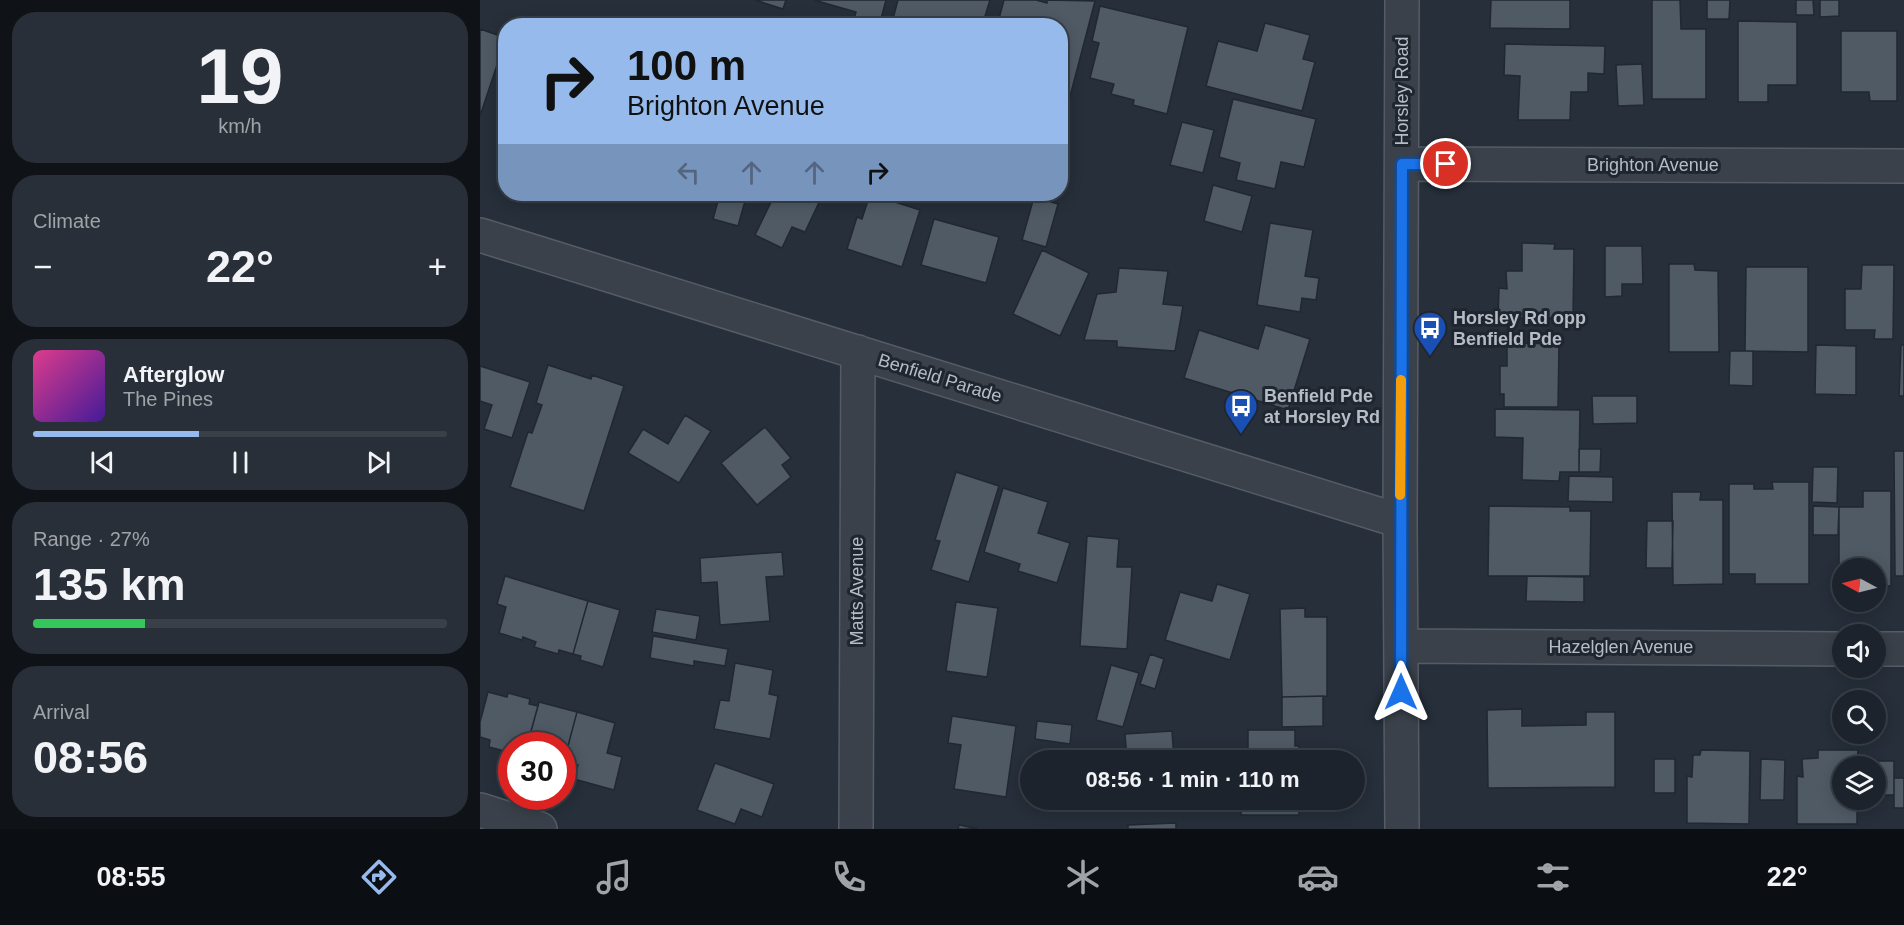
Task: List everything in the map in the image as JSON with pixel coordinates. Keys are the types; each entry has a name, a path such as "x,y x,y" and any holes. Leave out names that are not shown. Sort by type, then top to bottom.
{"street":[{"name":"Horsley Road","path":"1402,0 1400,521 1402,829"},
{"name":"Brighton Avenue","path":"1402,164 1904,166"},
{"name":"Benfield Parade","path":"480,235 1400,521"},
{"name":"Matts Avenue","path":"856,829 858,352"},
{"name":"Hazelglen Avenue","path":"1401,646 1832,649"},
{"path":"1886,649 1904,649"},
{"path":"480,810 540,829"}],"building":[{"path":"755,0 786,0 783,9"},
{"path":"814,0 886,0 881,18 854,18 856,12"},
{"path":"898,0 990,0 984,18 893,18"},
{"path":"1004,0 1036,0 1047,3 1047,0 1095,1 1068,104 1068,18 999,18"},
{"path":"1491,0 1570,0 1570,29 1490,28"},
{"path":"1652,0 1680,0 1681,29 1706,29 1706,99 1652,99"},
{"path":"1707,0 1730,0 1729,19 1707,19"},
{"path":"1796,0 1813,0 1814,15 1796,15"},
{"path":"1820,0 1839,0 1839,16 1820,17"},
{"path":"1100,6 1188,27 1167,114 1133,105 1134,100 1111,94 1114,84 1090,78 1099,43 1092,41"},
{"path":"1738,21 1797,22 1797,85 1768,85 1768,102 1738,102"},
{"path":"1265,23 1310,35 1303,59 1315,62 1302,111 1206,86 1218,41 1257,51"},
{"path":"480,29 498,35 498,62 480,116"},
{"path":"1841,31 1897,31 1897,101 1870,101 1869,92 1841,92"},
{"path":"1505,44 1605,46 1604,74 1588,73 1588,92 1571,92 1570,120 1518,120 1520,76 1504,75"},
{"path":"1642,64 1644,105 1618,106 1616,65"},
{"path":"1233,99 1316,119 1304,167 1281,162 1275,189 1236,180 1240,163 1219,157"},
{"path":"1182,122 1214,130 1203,173 1170,165"},
{"path":"1213,185 1252,196 1242,232 1204,221"},
{"path":"718,201 745,201 738,226 713,219"},
{"path":"772,201 820,201 805,232 792,227 782,248 755,235"},
{"path":"868,201 892,201 920,210 902,267 847,249 857,217 862,219"},
{"path":"1033,201 1058,204 1046,247 1022,240"},
{"path":"934,219 999,237 986,283 921,265"},
{"path":"1270,223 1313,230 1305,276 1319,278 1316,300 1302,298 1300,312 1257,305"},
{"path":"1522,243 1555,244 1554,249 1574,249 1573,318 1498,318 1499,288 1507,289 1506,271 1522,271"},
{"path":"1605,246 1642,246 1643,284 1622,284 1622,296 1605,297"},
{"path":"1042,250 1089,273 1060,336 1013,314"},
{"path":"1669,264 1694,264 1695,270 1718,271 1719,352 1669,352"},
{"path":"1862,265 1894,265 1893,339 1874,339 1875,330 1845,330 1845,289 1861,289"},
{"path":"1746,267 1808,267 1808,352 1745,351"},
{"path":"1119,268 1168,271 1163,304 1183,306 1175,351 1117,347 1117,341 1084,340 1097,294 1116,292"},
{"path":"1265,325 1310,339 1288,410 1184,378 1199,330 1258,349"},
{"path":"1507,343 1559,344 1558,407 1504,407 1504,394 1500,394 1500,366 1507,366"},
{"path":"1816,345 1856,346 1856,395 1815,394"},
{"path":"1901,345 1904,345 1904,396 1899,396"},
{"path":"1730,351 1753,351 1753,386 1729,385"},
{"path":"548,365 591,379 592,375 624,386 584,511 510,487 528,432 532,433 542,405 536,403"},
{"path":"480,366 530,382 512,438 484,429 492,405 480,401"},
{"path":"1592,396 1637,396 1637,423 1593,424"},
{"path":"1495,409 1580,410 1579,472 1560,472 1559,481 1522,480 1523,438 1495,437"},
{"path":"685,415 711,431 679,483 628,453 643,429 668,444"},
{"path":"765,427 791,458 782,465 791,477 757,505 721,463"},
{"path":"1579,449 1601,449 1600,472 1579,472"},
{"path":"1894,451 1904,451 1904,576 1895,576"},
{"path":"1813,467 1838,467 1837,503 1812,502"},
{"path":"956,472 999,486 969,582 931,570 940,541 935,540"},
{"path":"1569,476 1613,477 1613,502 1568,501"},
{"path":"1772,482 1809,482 1809,584 1755,584 1755,574 1729,574 1729,484 1754,484 1754,489 1773,489"},
{"path":"1003,488 1048,502 1038,533 1070,543 1057,583 1018,571 1020,564 984,552"},
{"path":"1863,491 1891,491 1891,586 1886,586 1886,558 1839,558 1839,507 1863,507"},
{"path":"1672,492 1701,492 1700,500 1723,500 1723,584 1673,585"},
{"path":"1489,506 1570,507 1570,511 1591,511 1590,576 1488,576"},
{"path":"1813,506 1839,507 1838,535 1813,535"},
{"path":"1647,521 1673,521 1672,568 1646,568"},
{"path":"1087,536 1119,539 1117,567 1132,567 1127,649 1080,646"},
{"path":"782,552 784,576 766,577 770,621 720,625 717,582 701,583 700,558"},
{"path":"505,576 588,601 573,654 559,650 558,654 534,647 536,642 523,637 522,640 499,633 506,607 497,604"},
{"path":"1527,576 1584,577 1584,602 1526,601"},
{"path":"1217,584 1250,594 1230,660 1165,640 1180,592 1212,601"},
{"path":"588,601 620,610 603,667 580,660 581,656 573,654"},
{"path":"956,602 998,608 987,677 946,671"},
{"path":"1305,608 1305,617 1327,617 1327,696 1282,697 1280,609"},
{"path":"656,609 700,616 696,640 652,632"},
{"path":"653,636 728,649 725,666 694,661 694,666 650,658"},
{"path":"1150,654 1164,659 1155,689 1140,684"},
{"path":"735,663 773,670 769,694 778,696 770,739 714,729 720,700 729,701"},
{"path":"1111,665 1139,673 1123,727 1096,720"},
{"path":"488,692 507,697 508,693 530,699 529,704 538,706 531,732 498,732 498,749 489,747 490,740 480,737 480,722"},
{"path":"1323,696 1323,726 1282,727 1282,697"},
{"path":"539,702 577,712 572,732 531,732"},
{"path":"1522,709 1522,726 1586,725 1586,712 1615,712 1615,787 1488,788 1487,710"},
{"path":"577,712 615,723 607,753 622,757 614,790 576,780 578,765 576,764 576,732 572,732"},
{"path":"952,716 1016,726 1006,797 954,789 961,745 948,743"},
{"path":"1037,721 1072,725 1070,744 1035,739"},
{"path":"1248,730 1295,730 1295,746 1299,746 1299,750 1248,750"},
{"path":"1172,731 1173,750 1126,750 1125,734"},
{"path":"1701,750 1750,751 1749,824 1687,823 1687,776 1692,777 1693,755 1700,755"},
{"path":"1818,750 1858,750 1858,756 1832,756 1832,810 1857,810 1857,824 1797,824 1797,776 1803,777 1802,759 1818,758"},
{"path":"1654,759 1675,759 1675,793 1654,793"},
{"path":"1761,759 1785,760 1784,800 1760,800"},
{"path":"1886,761 1894,761 1894,795 1886,795"},
{"path":"715,763 774,784 762,817 741,809 735,824 697,810"},
{"path":"1894,778 1904,778 1904,808 1894,808"},
{"path":"1241,810 1299,810 1299,815 1241,815"},
{"path":"1176,823 1176,829 1128,829 1128,825"},
{"path":"959,825 978,829 958,829"}],"slow traffic":[{"path":"1400,495 1401,380"}],"place":[{"name":"Horsley Rd opp Benfield Pde","path":"1430,357"},
{"name":"Benfield Pde at Horsley Rd","path":"1241,435"}],"route":[{"path":"1401,692 1402,164 1446,164"}]}
